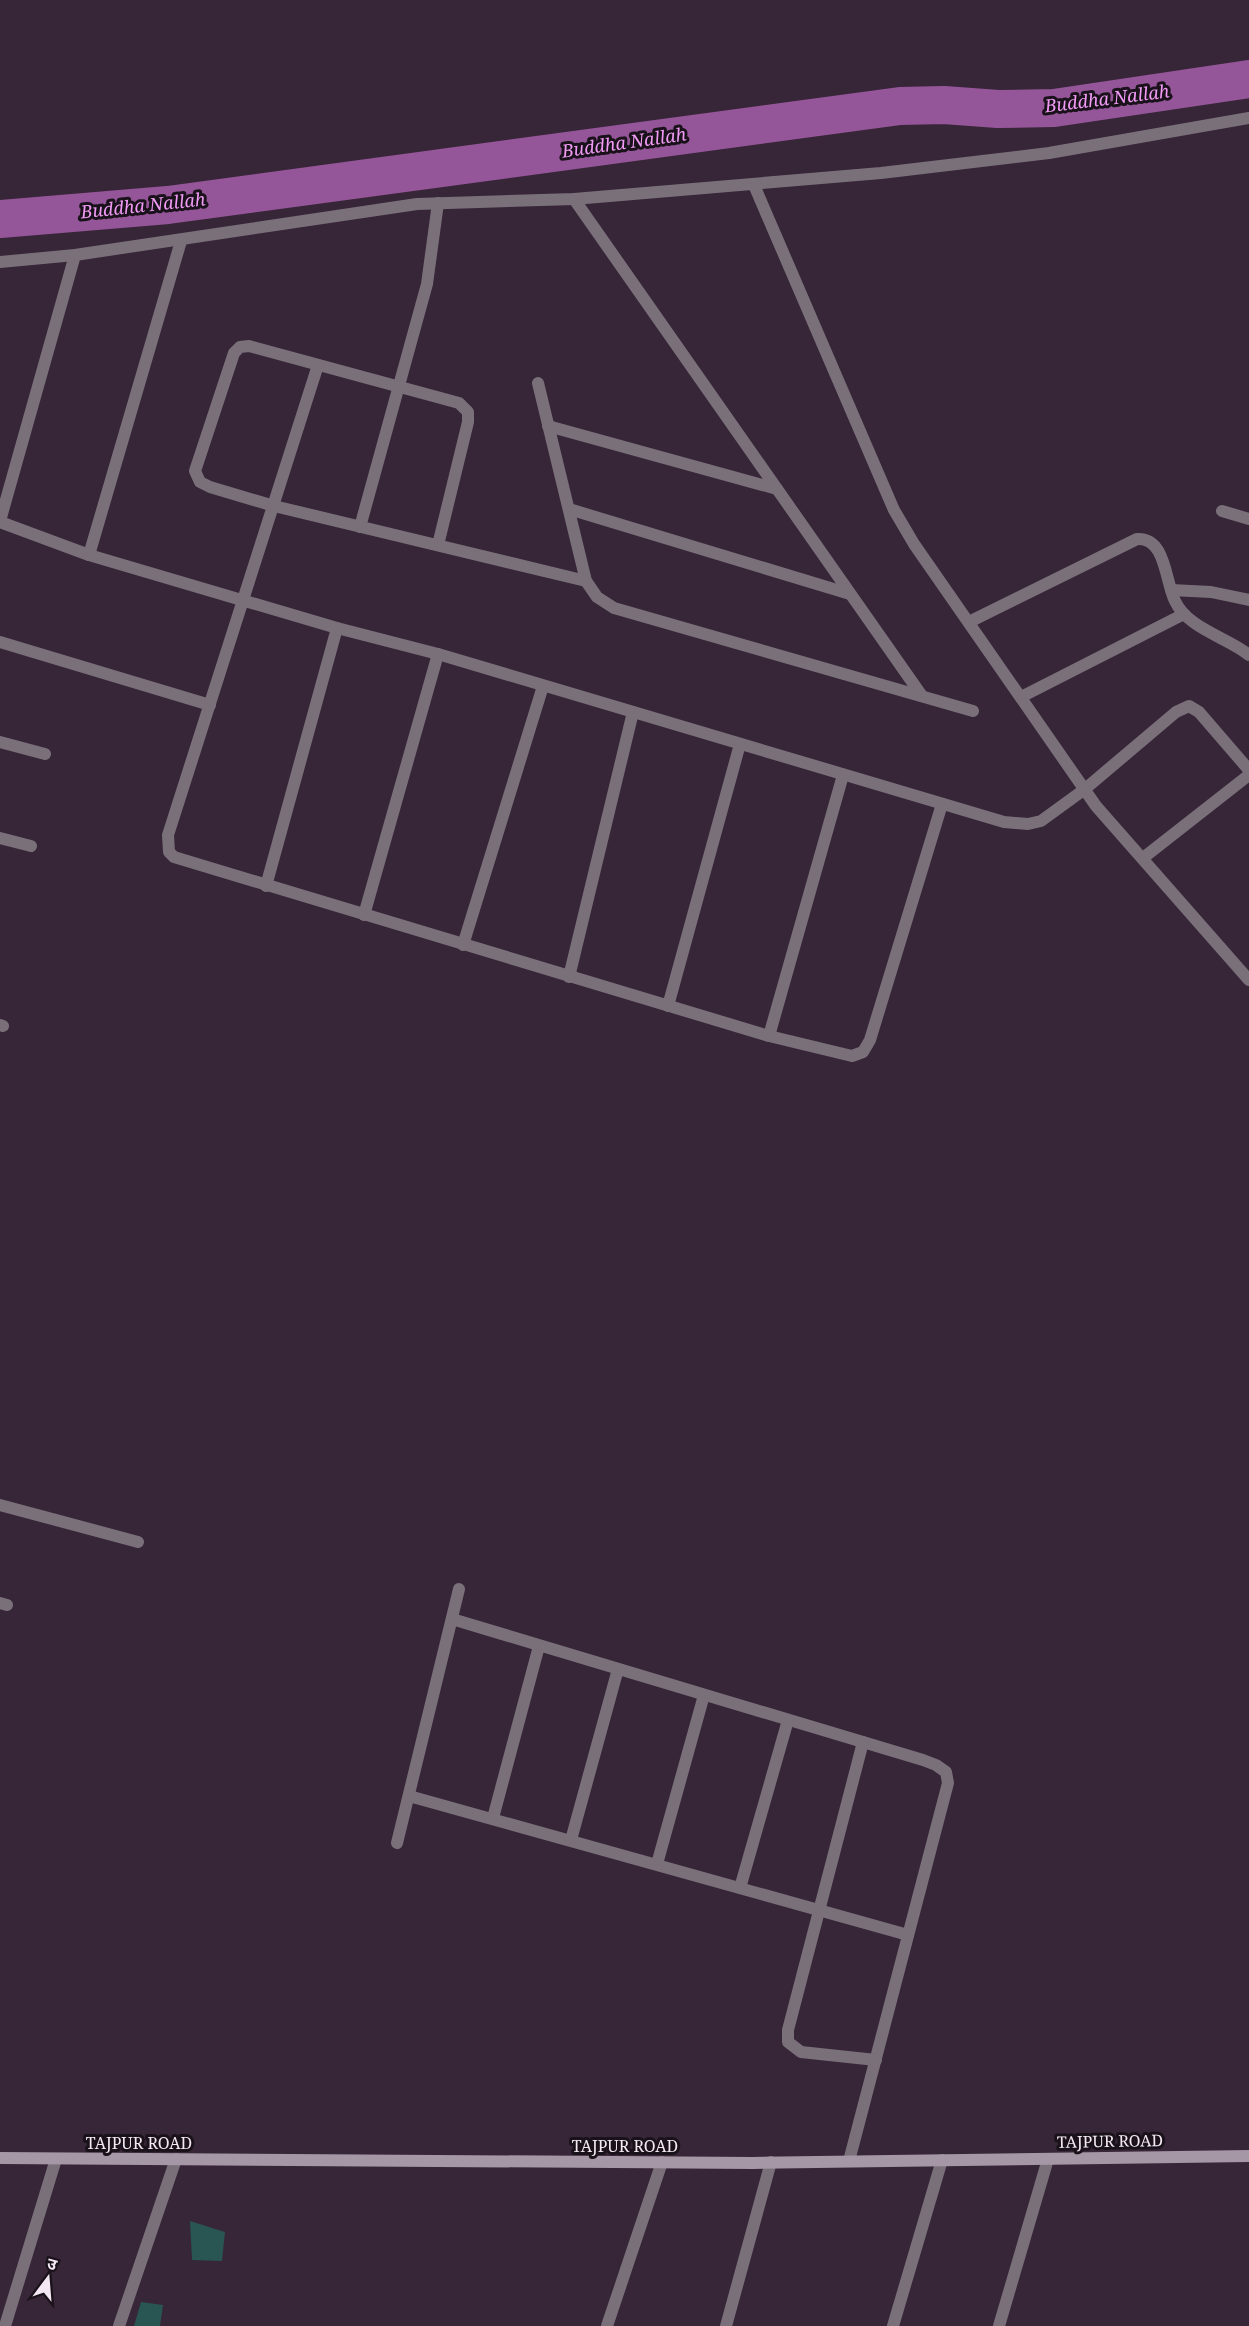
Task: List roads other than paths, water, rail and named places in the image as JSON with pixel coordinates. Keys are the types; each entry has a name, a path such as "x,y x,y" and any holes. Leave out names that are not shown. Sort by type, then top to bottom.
{"main road":[{"name":"TAJPUR ROAD","path":"0,2158 849,2162 1249,2156"}],"street":[{"path":"0,262 75,255 417,204 574,199 881,173 1049,153 1249,118"},
{"path":"754,185 894,510 914,544 1085,789 1249,980"},
{"path":"574,199 922,696"},
{"path":"360,527 427,284 438,203"},
{"path":"89,555 182,240"},
{"path":"75,255 0,521 89,555 337,628 438,654 1004,822 1028,824 1041,821 1085,789 1176,711 1189,706 1199,712 1249,770"},
{"path":"438,545 468,422 468,412 459,403 249,346 240,347 234,353 195,471 200,482 274,506 586,581"},
{"path":"318,364 168,835 169,852 182,860 569,977 769,1036 852,1056 863,1052 870,1040 942,804"},
{"path":"538,383 586,581 597,597 614,608 973,711"},
{"path":"548,426 777,489"},
{"path":"569,509 850,594"},
{"path":"1222,511 1249,519"},
{"path":"969,622 1137,539 1146,539 1156,545 1175,601 1184,614 1249,655"},
{"path":"1171,590 1211,592 1249,600"},
{"path":"1021,697 1184,614"},
{"path":"266,886 337,628"},
{"path":"0,642 210,705"},
{"path":"364,915 438,654"},
{"path":"463,945 543,686"},
{"path":"569,977 633,712"},
{"path":"0,742 45,754"},
{"path":"668,1006 740,744"},
{"path":"769,1036 843,775"},
{"path":"1143,858 1249,775"},
{"path":"0,838 31,846"},
{"path":"0,1505 138,1542"},
{"path":"398,1843 459,1589"},
{"path":"452,1619 923,1760 946,1772 948,1783 849,2162"},
{"path":"493,1818 539,1646"},
{"path":"571,1840 618,1670"},
{"path":"657,1864 704,1695"},
{"path":"740,1888 788,1720"},
{"path":"863,1742 788,2030 788,2042 801,2052 876,2060"},
{"path":"409,1796 908,1935"},
{"path":"5,2326 56,2158"},
{"path":"119,2326 176,2159"},
{"path":"999,2326 1048,2159"},
{"path":"893,2326 942,2160"},
{"path":"607,2326 662,2162"},
{"path":"726,2326 771,2162"}],"waterway":[{"name":"Buddha Nallah","path":"0,219 168,205 900,106 1054,108 1249,79"}]}
